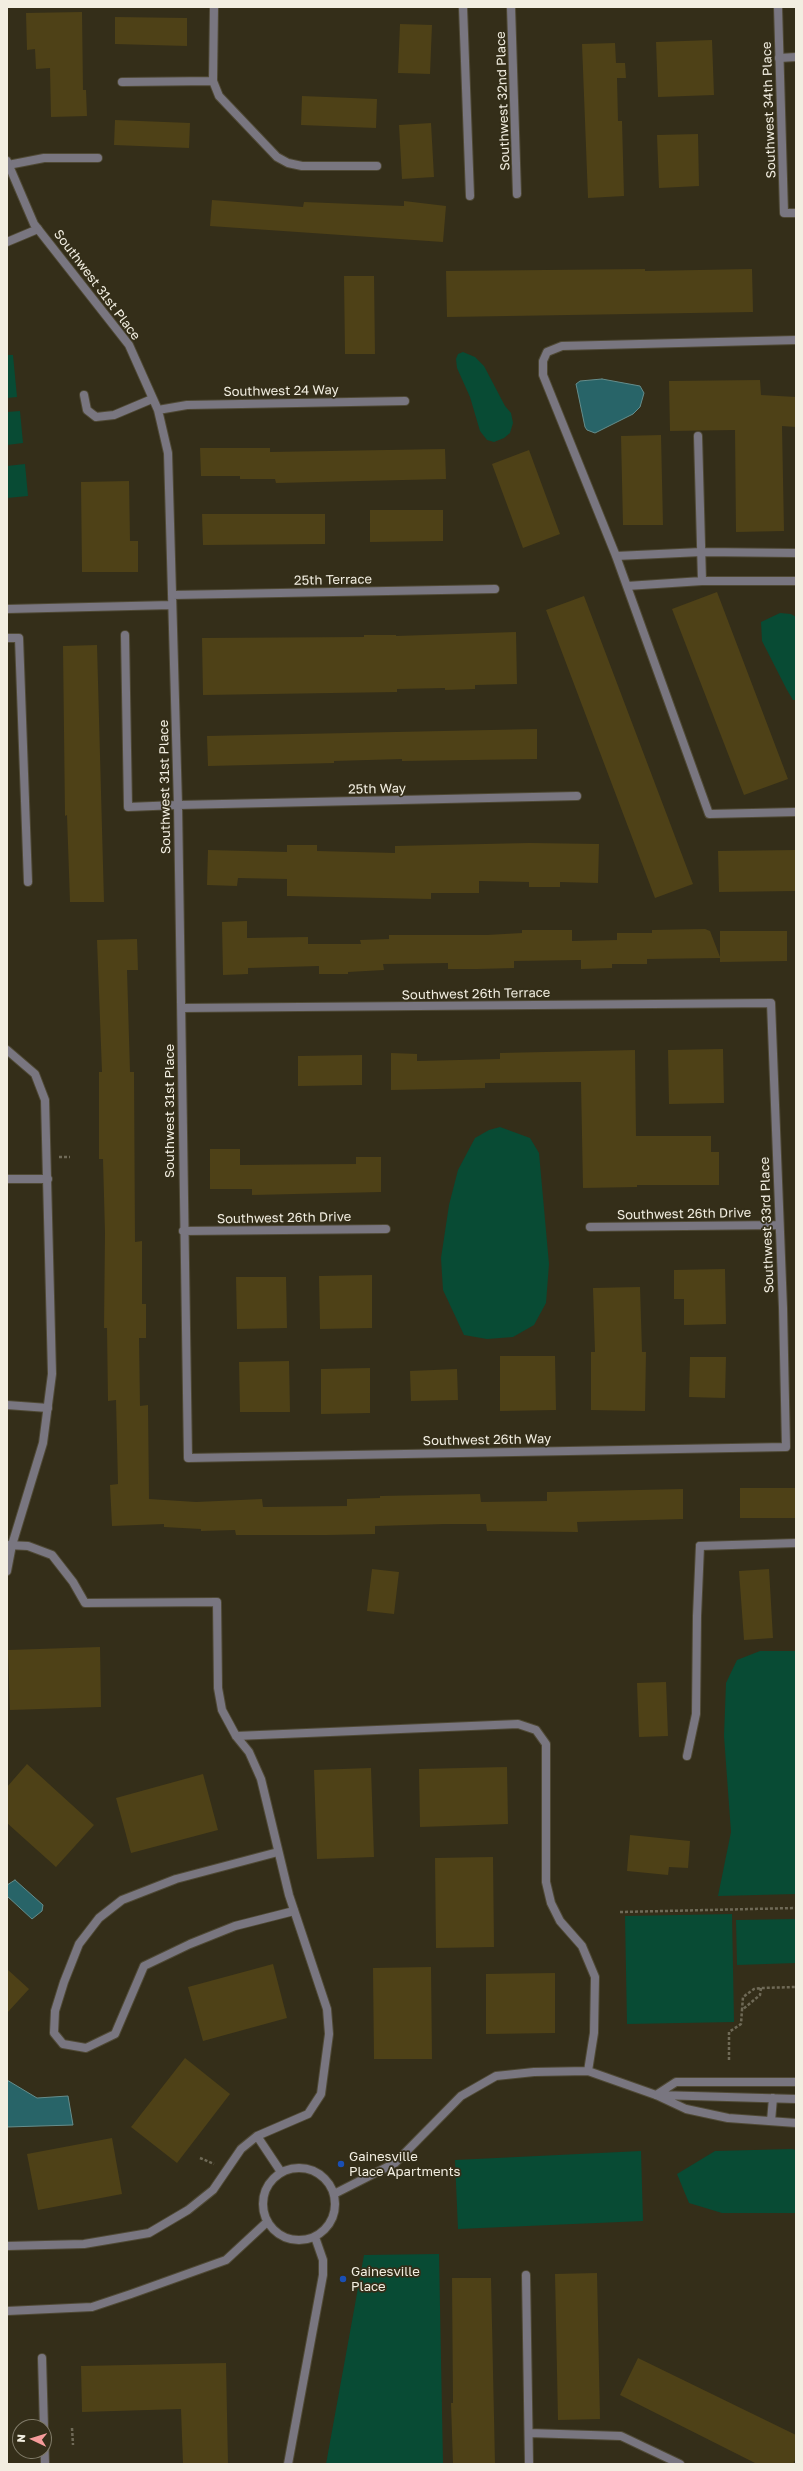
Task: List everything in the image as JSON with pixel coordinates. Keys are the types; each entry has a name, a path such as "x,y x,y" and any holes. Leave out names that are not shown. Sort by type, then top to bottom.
{"street":[{"path":"214,7 214,81 220,96 277,157 288,163 302,166 377,166"},
{"path":"463,7 470,196"},
{"name":"Southwest 32nd Place","path":"511,7 518,194"},
{"name":"Southwest 34th Place","path":"778,7 784,213 796,212"},
{"path":"779,58 796,57"},
{"path":"122,82 214,81"},
{"path":"8,163 44,158 98,158"},
{"name":"Southwest 31st Place","path":"8,163 17,188 38,228 129,345 158,410 168,453 178,805 182,1008 183,1231 188,1458"},
{"path":"7,242 38,228"},
{"path":"796,340 562,346 547,352 543,361 543,375 616,556 709,814 796,812"},
{"path":"84,395 87,410 96,417 114,415 152,399"},
{"name":"Southwest 24 Way","path":"158,410 187,405 405,401"},
{"path":"698,436 702,581"},
{"path":"616,556 701,552 796,553"},
{"path":"627,586 702,581 796,581"},
{"name":"25th Terrace","path":"172,595 495,589"},
{"path":"7,609 172,606"},
{"name":"25th Way","path":"125,635 128,807 577,796"},
{"path":"7,638 19,638 28,882"},
{"name":"Southwest 26th Terrace","path":"182,1008 771,1003"},
{"name":"Southwest 33rd Place","path":"771,1003 786,1447"},
{"path":"7,1050 35,1074 45,1100 52,1374 42,1443 9,1545 7,1571"},
{"path":"7,1179 48,1179"},
{"name":"Southwest 26th Drive","path":"590,1227 779,1225"},
{"name":"Southwest 26th Drive","path":"183,1231 386,1229"},
{"path":"7,1405 48,1408"},
{"name":"Southwest 26th Way","path":"188,1458 786,1447"},
{"path":"687,1756 696,1714 697,1616 700,1546 796,1543"},
{"path":"7,2246 84,2244 149,2233 188,2210 213,2190 240,2149 257,2136 308,2114 321,2094 327,2064 329,2034 327,2009 294,1911 278,1852 261,1779 249,1752 236,1736 222,1710 218,1688 216,1602 85,1603 73,1582 52,1555 28,1546 9,1545"},
{"path":"236,1736 518,1724 536,1730 546,1744 546,1882 551,1903 560,1921 582,1946 595,1977 594,2033 588,2071"},
{"path":"278,1852 176,1879 122,1900 99,1918 79,1944 55,2011 54,2033 63,2044 86,2048 115,2034 136,1990 144,1966 190,1944 235,1926 294,1911"},
{"path":"334,2194 394,2163 461,2096 496,2076 534,2072 588,2071 656,2095 686,2109 728,2118 796,2122"},
{"path":"656,2095 676,2082 796,2082"},
{"path":"656,2095 796,2099"},
{"path":"771,2121 773,2098"},
{"path":"257,2136 281,2172"},
{"path":"294,2168 307,2168 319,2173 328,2182 334,2194 334,2218 325,2230 315,2237 303,2241 286,2239 275,2232 267,2222 262,2204 264,2192 271,2181 281,2172 294,2168"},
{"path":"7,2311 92,2307 131,2294 226,2260 267,2222"},
{"path":"288,2464 322,2275 323,2260 315,2237"},
{"path":"526,2274 529,2464"},
{"path":"42,2358 45,2464"},
{"path":"529,2433 621,2436 680,2464"}],"path":[{"path":"54,1157 70,1157"},
{"path":"620,1912 796,1908"},
{"path":"742,2010 760,1995 761,1988"},
{"path":"729,2060 729,2032 741,2024 743,1997 754,1989 796,1988"},
{"path":"200,2158 217,2165"},
{"path":"72,2428 73,2445"}],"green space":[{"path":"463,352 475,357 484,366 505,406 511,413 513,423 510,433 504,438 494,442 487,440 480,431 470,397 457,368 456,359 458,354"},
{"path":"7,355 13,355 17,397 7,398"},
{"path":"20,411 23,443 7,445 7,412"},
{"path":"25,464 28,496 7,498 7,466"},
{"path":"780,613 791,614 796,617 796,700 793,700 787,690 762,641 761,622"},
{"path":"500,1127 530,1138 539,1153 549,1264 546,1303 534,1325 513,1337 487,1339 464,1335 443,1290 441,1258 449,1205 458,1170 475,1138 489,1130"},
{"path":"760,1651 796,1651 796,1894 718,1896 731,1832 724,1736 726,1683 737,1660"},
{"path":"732,1914 734,2022 627,2024 625,1916"},
{"path":"796,1919 796,1963 737,1965 736,1920"},
{"path":"796,2150 796,2213 722,2213 689,2203 677,2174 715,2151"},
{"path":"641,2151 643,2221 458,2229 455,2160"},
{"path":"439,2254 443,2464 326,2464 364,2255"}],"water":[{"path":"602,379 640,386 644,393 640,407 633,414 595,433 587,430 585,427 576,384 580,381"},
{"path":"15,1880 43,1905 42,1911 32,1919 7,1896 7,1885"},
{"path":"7,2080 37,2098 68,2096 73,2125 7,2127"}],"building":[{"path":"82,12 83,90 86,90 87,116 51,117 50,68 36,69 35,49 27,50 26,13"},
{"path":"115,17 187,18 187,46 115,44"},
{"path":"400,24 432,25 430,74 398,73"},
{"path":"712,40 714,95 658,97 656,42"},
{"path":"615,43 616,63 625,63 626,78 617,78 618,121 622,121 624,196 588,198 582,44"},
{"path":"302,96 377,99 376,128 301,125"},
{"path":"115,120 190,123 189,148 114,145"},
{"path":"431,123 434,177 402,179 399,125"},
{"path":"698,134 699,186 659,188 657,135"},
{"path":"212,200 303,207 304,202 404,206 404,201 446,206 443,242 210,226"},
{"path":"645,269 645,271 752,269 753,312 447,317 446,271"},
{"path":"344,276 374,276 375,354 345,354"},
{"path":"760,380 761,395 796,397 796,427 782,426 784,531 736,532 735,430 670,431 669,381"},
{"path":"661,435 663,525 623,525 621,436"},
{"path":"200,448 270,448 270,452 445,449 446,479 276,483 275,479 240,479 240,476 201,476"},
{"path":"529,450 560,534 523,548 492,464"},
{"path":"129,481 130,541 138,541 138,572 82,572 81,482"},
{"path":"370,510 443,510 443,541 370,542"},
{"path":"202,514 325,514 325,544 203,545"},
{"path":"717,592 788,779 744,795 672,609"},
{"path":"584,596 693,884 655,898 546,610"},
{"path":"516,632 517,684 475,685 475,689 397,689 397,692 203,695 202,638 364,637 364,635 396,636"},
{"path":"97,645 104,902 70,902 67,815 65,816 63,646"},
{"path":"537,729 537,759 402,761 402,759 334,761 334,763 208,766 207,736"},
{"path":"529,843 599,844 598,883 560,882 560,887 529,887 529,882 479,881 479,893 431,893 431,899 287,896 287,879 238,878 237,886 207,885 208,850 287,852 287,845 317,845 317,851 395,853 395,846"},
{"path":"796,850 796,891 719,892 718,851"},
{"path":"247,921 247,938 308,937 308,944 361,944 360,940 389,939 389,935 487,935 522,933 522,930 572,930 572,941 617,940 617,933 652,933 652,930 705,929 710,931 720,957 720,931 787,931 787,961 720,962 720,958 647,959 647,964 612,964 612,968 581,969 581,960 514,961 514,968 477,969 448,969 448,963 383,964 384,970 348,972 348,974 319,974 319,966 248,968 248,974 223,975 222,922"},
{"path":"137,939 138,970 127,970 130,1072 134,1072 135,1242 142,1241 142,1304 146,1304 146,1338 139,1338 140,1406 148,1405 149,1499 196,1502 262,1499 263,1507 347,1506 347,1499 380,1498 380,1496 480,1494 481,1502 547,1501 547,1492 683,1489 683,1519 577,1522 578,1532 487,1531 486,1524 445,1524 375,1526 375,1534 236,1535 235,1530 201,1531 201,1529 164,1527 164,1524 112,1526 110,1485 118,1484 116,1400 108,1401 107,1328 104,1328 105,1233 103,1159 99,1159 99,1072 102,1072 97,940"},
{"path":"723,1049 724,1103 669,1104 668,1050"},
{"path":"635,1050 636,1136 711,1136 711,1152 719,1152 719,1185 637,1185 637,1187 583,1188 581,1082 485,1083 485,1088 391,1090 391,1053 417,1054 417,1061 500,1059 500,1053"},
{"path":"362,1055 362,1085 298,1086 298,1056"},
{"path":"210,1149 240,1149 240,1165 356,1164 356,1157 381,1157 381,1192 252,1195 252,1189 210,1189"},
{"path":"725,1269 726,1324 684,1325 684,1299 674,1299 674,1270"},
{"path":"372,1275 372,1328 320,1329 319,1276"},
{"path":"236,1277 286,1277 287,1328 237,1329"},
{"path":"640,1287 642,1352 646,1352 645,1411 591,1410 591,1352 595,1352 593,1288"},
{"path":"500,1356 555,1356 556,1410 500,1411"},
{"path":"690,1357 726,1357 725,1398 689,1397"},
{"path":"289,1361 290,1412 240,1412 239,1362"},
{"path":"370,1368 370,1413 321,1414 321,1369"},
{"path":"457,1369 458,1400 411,1401 410,1371"},
{"path":"740,1488 796,1488 796,1518 740,1518"},
{"path":"372,1569 399,1572 394,1614 367,1611"},
{"path":"769,1569 773,1638 744,1640 739,1571"},
{"path":"100,1647 101,1707 10,1710 8,1650"},
{"path":"666,1682 668,1736 639,1737 637,1683"},
{"path":"27,1764 94,1825 56,1867 7,1823 7,1787"},
{"path":"507,1767 508,1824 420,1827 419,1769"},
{"path":"371,1768 374,1857 317,1859 314,1770"},
{"path":"203,1774 218,1830 131,1853 116,1798"},
{"path":"630,1835 690,1841 688,1868 669,1867 668,1875 627,1871"},
{"path":"493,1857 494,1947 436,1948 435,1858"},
{"path":"273,1964 287,2018 203,2041 188,1987"},
{"path":"431,1967 432,2059 374,2059 373,1968"},
{"path":"7,1969 29,1989 7,2013"},
{"path":"555,1973 555,2033 486,2034 486,1974"},
{"path":"185,2058 230,2094 177,2163 131,2127"},
{"path":"112,2138 122,2194 38,2210 27,2154"},
{"path":"597,2273 600,2419 558,2420 555,2274"},
{"path":"452,2278 491,2278 495,2464 453,2464 451,2403 453,2403"},
{"path":"638,2358 796,2435 796,2458 793,2464 757,2464 620,2395"},
{"path":"226,2363 228,2464 183,2464 181,2409 82,2412 81,2366"}],"place":[{"name":"Gainesville Place Apartments","path":"341,2164"},
{"name":"Gainesville Place","path":"343,2279"}]}
